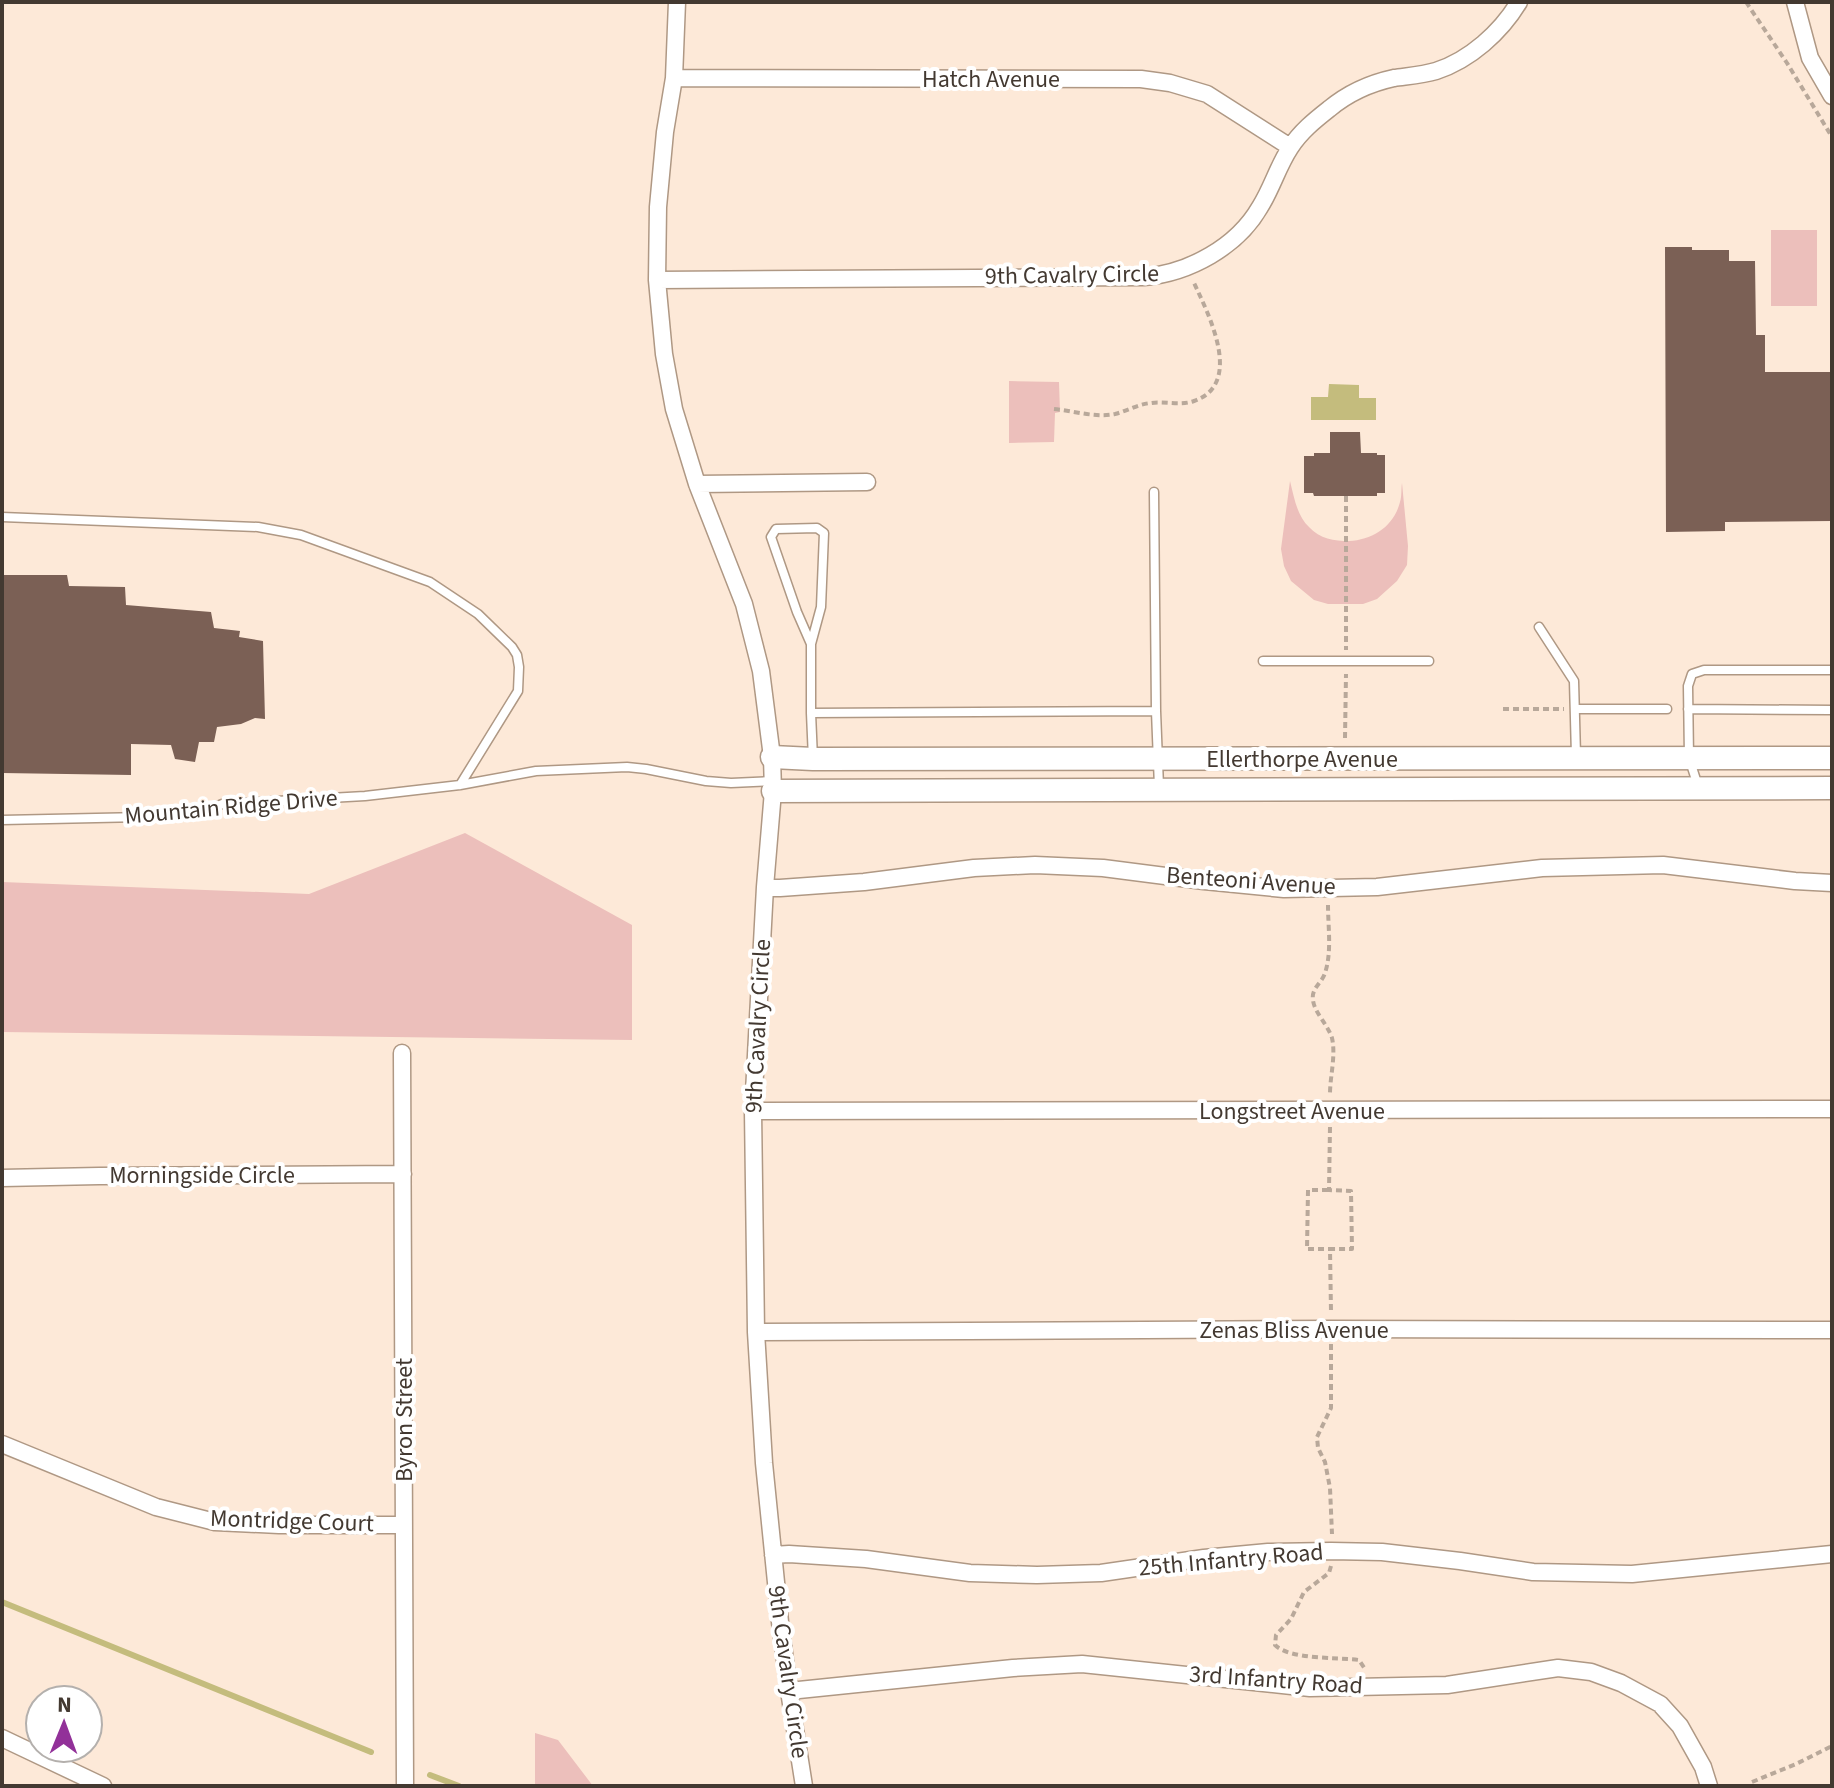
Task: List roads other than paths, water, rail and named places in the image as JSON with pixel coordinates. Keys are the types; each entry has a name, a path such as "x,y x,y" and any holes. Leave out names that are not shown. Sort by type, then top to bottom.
{"street":[{"name":"9th Cavalry Circle","path":"677,2 674,78 658,207 657,280 664,354 674,409 697,484 744,604 761,671 772,757 753,1111 756,1332 773,1555 804,1786"},
{"name":"9th Cavalry Circle","path":"657,280 1144,277 1187,268 1217,251 1240,232 1260,209 1290,147 1309,125 1337,102 1390,79 1436,71 1464,58 1486,42 1519,2"},
{"path":"1795,2 1810,58 1829,86"},
{"name":"Hatch Avenue","path":"674,78 1141,79 1170,83 1207,94 1290,147"},
{"path":"697,484 867,482"},
{"name":"Ellerthorpe Avenue","path":"772,757 1832,758"},
{"name":"Ellerthorpe Avenue","path":"772,786 1159,790 1832,788"},
{"name":"Benteoni Avenue","path":"765,887 864,882 974,868 1035,865 1103,868 1284,889 1377,887 1542,868 1640,865 1832,883"},
{"name":"Byron Street","path":"402,1053 405,1786"},
{"name":"Longstreet Avenue","path":"753,1111 1832,1109"},
{"name":"Morningside Circle","path":"2,1178 403,1174"},
{"name":"Zenas Bliss Avenue","path":"756,1332 1832,1330"},
{"name":"Montridge Court","path":"2,1444 156,1507 215,1522 404,1525"},
{"name":"25th Infantry Road","path":"773,1555 866,1559 970,1573 1037,1575 1101,1573 1204,1558 1283,1552 1382,1552 1533,1572 1632,1574 1832,1554"},
{"name":"3rd Infantry Road","path":"789,1691 1082,1664 1310,1688 1447,1685 1558,1668 1569,1669 1591,1672 1621,1683 1660,1704 1680,1726 1703,1767 1709,1786"},
{"path":"2,1738 103,1786"}],"lane":[{"path":"1154,492 1159,790"},
{"path":"2,517 258,527 301,535 430,582 478,614 517,655 518,691 460,785"},
{"path":"811,644 771,537 776,529 817,528 824,533 821,607 811,644 813,759"},
{"path":"1539,627 1574,681 1576,759"},
{"path":"1263,661 1429,661"},
{"path":"1699,788 1689,758 1688,686 1692,674 1704,670 1832,670"},
{"path":"1576,709 1667,709"},
{"path":"1688,709 1832,710"},
{"path":"811,713 1156,711"},
{"name":"Mountain Ridge Drive","path":"2,820 190,816 222,804 365,796 460,785 536,771 627,767 706,781 772,786"}],"waterway":[{"path":"2,1602 371,1752"},
{"path":"430,1775 459,1786"}]}
